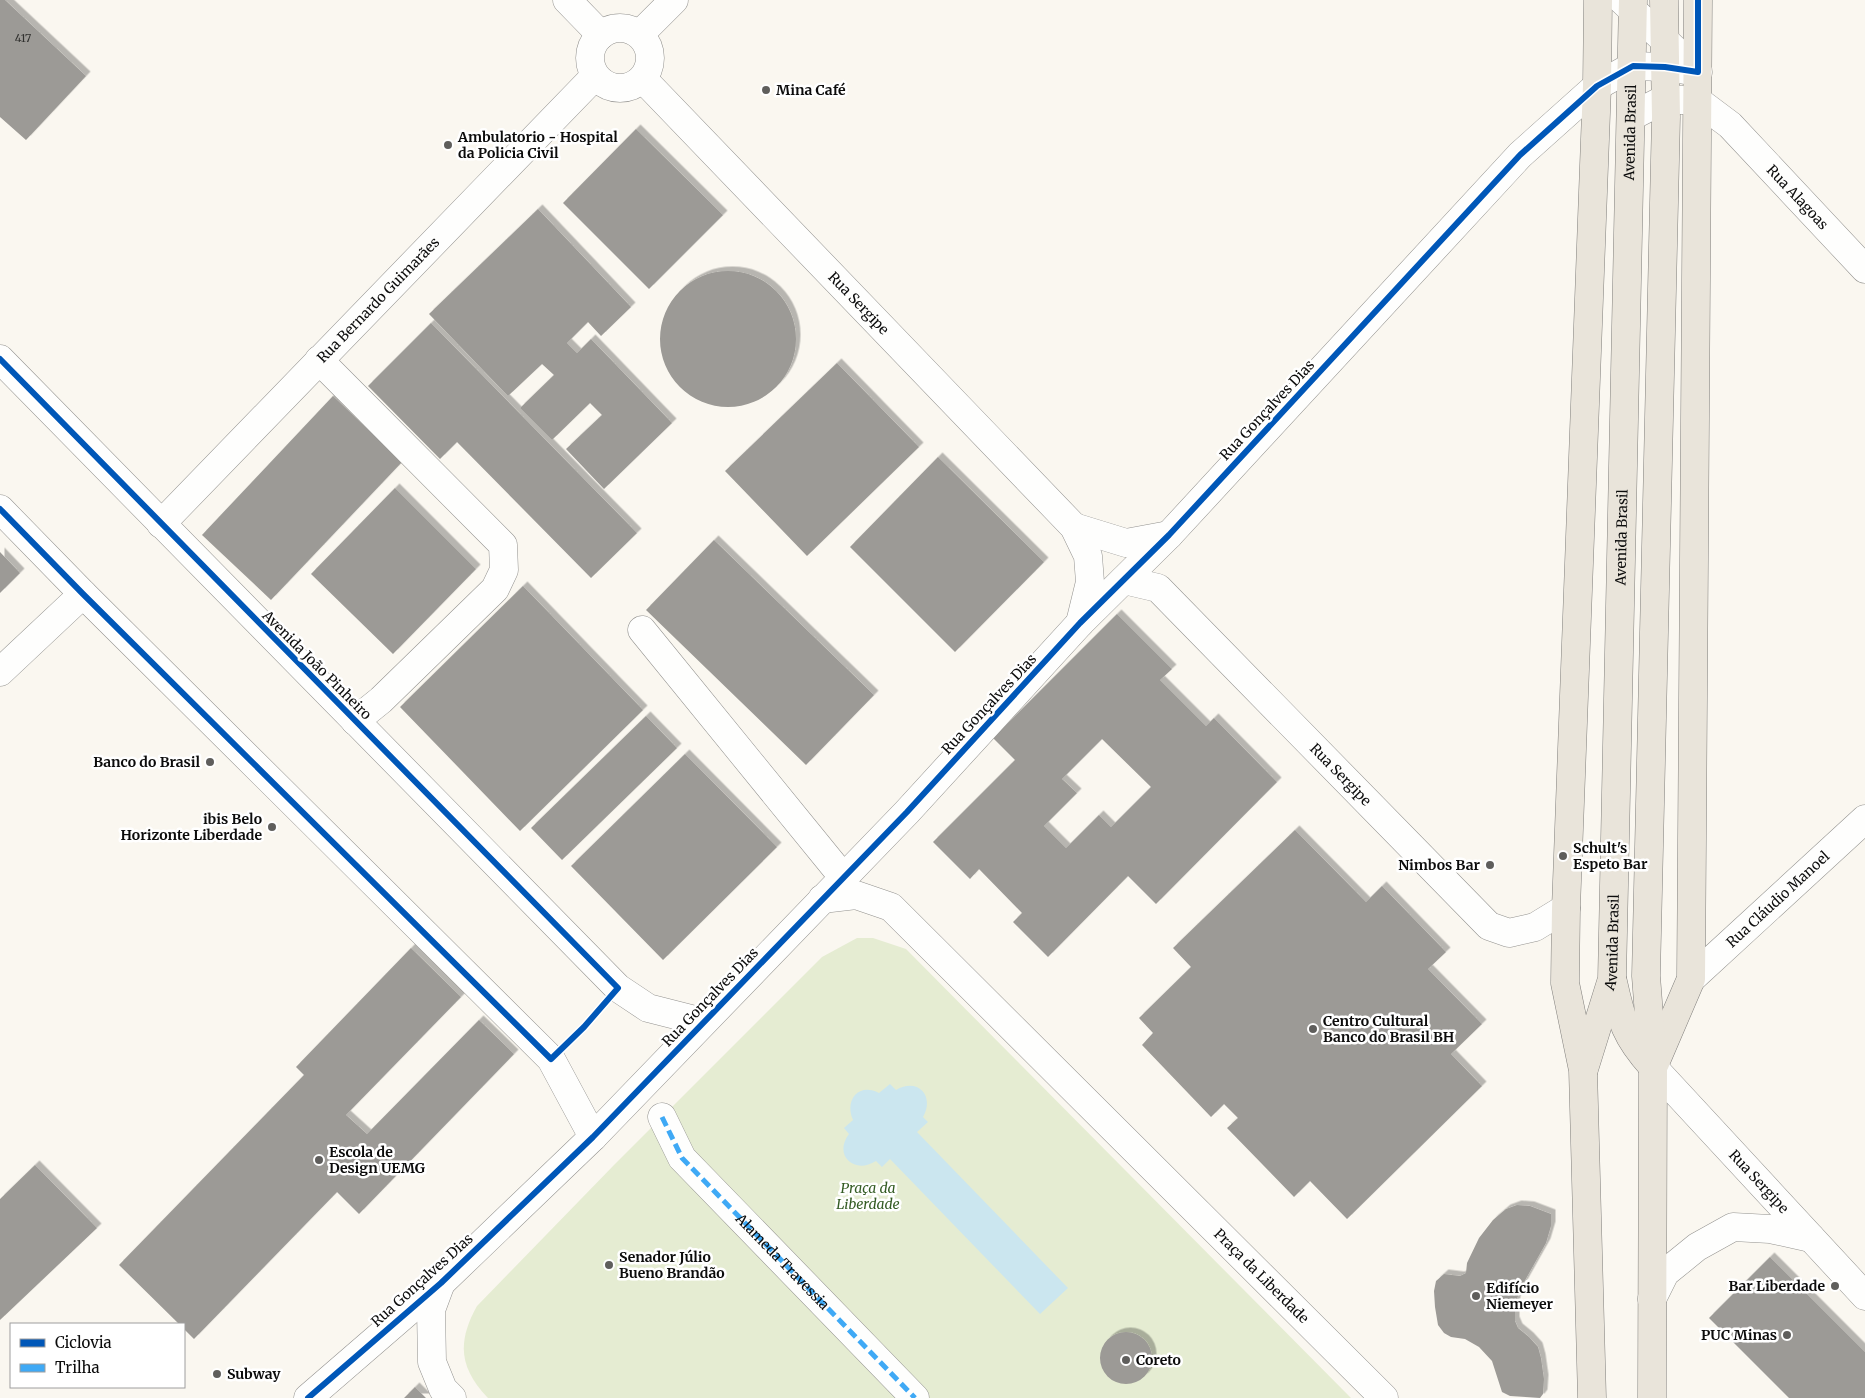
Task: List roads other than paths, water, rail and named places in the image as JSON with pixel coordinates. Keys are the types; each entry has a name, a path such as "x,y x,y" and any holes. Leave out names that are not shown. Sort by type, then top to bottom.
{"main road":[{"name":"Avenida Brasil","path":"1592,1398 1583,1070 1565,984 1566,908 1597,86 1598,0"},
{"path":"1652,1398 1653,1066 1646,976 1665,99 1664,0"},
{"path":"1653,1066 1691,979 1698,0"},
{"name":"Avenida Brasil","path":"1583,1070 1612,979 1633,66 1630,4"},
{"path":"1612,979 1621,1017 1628,1035 1638,1050 1653,1066"}],"street":[{"path":"568,0 601,35"},
{"path":"640,34 674,0"},
{"name":"Rua Alagoas","path":"1630,4 1698,72 1730,125"},
{"path":"625,28 640,34 649,48 650,56 650,64 643,79 635,84 618,88 609,86 595,76 590,65 590,54 594,44 601,35 608,30 625,28"},
{"path":"1633,66 1665,67 1698,72"},
{"name":"Rua Gonçalves Dias","path":"308,1398 441,1282 593,1137 907,812 1080,623 1169,535 1520,155 1597,86 1633,66"},
{"name":"Rua Bernardo Guimarães","path":"161,524 595,76"},
{"name":"Rua Sergipe","path":"643,79 1074,527 1088,556 1090,582 1080,623"},
{"path":"1632,116 1665,99 1698,101"},
{"name":"Rua Alagoas","path":"1698,101 1730,125 1865,269"},
{"name":"Avenida João Pinheiro","path":"0,359 618,988 648,1008 703,1022"},
{"path":"319,360 503,545 504,570 495,589 381,700 355,721"},
{"path":"0,509 551,1060 593,1137"},
{"name":"Rua Sergipe","path":"1074,527 1126,543 1169,535"},
{"name":"Rua Sergipe","path":"1124,580 1158,588 1489,926 1509,933 1535,927 1566,908"},
{"path":"0,672 83,594"},
{"path":"642,630 843,877"},
{"name":"Rua Cláudio Manoel","path":"1691,979 1865,820"},
{"name":"Praça da Liberdade","path":"822,899 856,895 891,907 1384,1398"},
{"name":"Rua Sergipe","path":"1653,1066 1865,1296"},
{"name":"Alameda Travessia","path":"662,1117 682,1158 915,1398"},
{"path":"1652,1299 1665,1274 1697,1247 1733,1227 1770,1229 1811,1238"},
{"path":"441,1282 431,1310 432,1362 442,1389 452,1398"}],"water":[{"path":"890,1084 896,1090 911,1086 917,1087 922,1091 926,1096 927,1102 923,1117 928,1122 917,1132 1068,1288 1040,1314 890,1159 882,1167 876,1161 860,1166 848,1161 843,1149 849,1134 844,1128 853,1120 850,1106 852,1100 860,1091 872,1090 879,1093"}],"place":[{"name":"Mina Café","path":"766,90"},
{"name":"Ambulatorio - Hospital da Policia Civil","path":"448,145"},
{"name":"Banco do Brasil","path":"210,762"},
{"name":"ibis Belo Horizonte Liberdade","path":"272,827"},
{"name":"Schult's Espeto Bar","path":"1563,856"},
{"name":"Nimbos Bar","path":"1490,865"},
{"name":"Centro Cultural Banco do Brasil BH","path":"1313,1029"},
{"name":"Escola de Design UEMG","path":"319,1160"},
{"name":"Senador Júlio Bueno Brandão","path":"609,1265"},
{"name":"Bar Liberdade","path":"1835,1286"},
{"name":"Edifício Niemeyer","path":"1476,1296"},
{"name":"PUC Minas","path":"1787,1335"},
{"name":"Coreto","path":"1126,1360"},
{"name":"Subway","path":"217,1374"}]}
